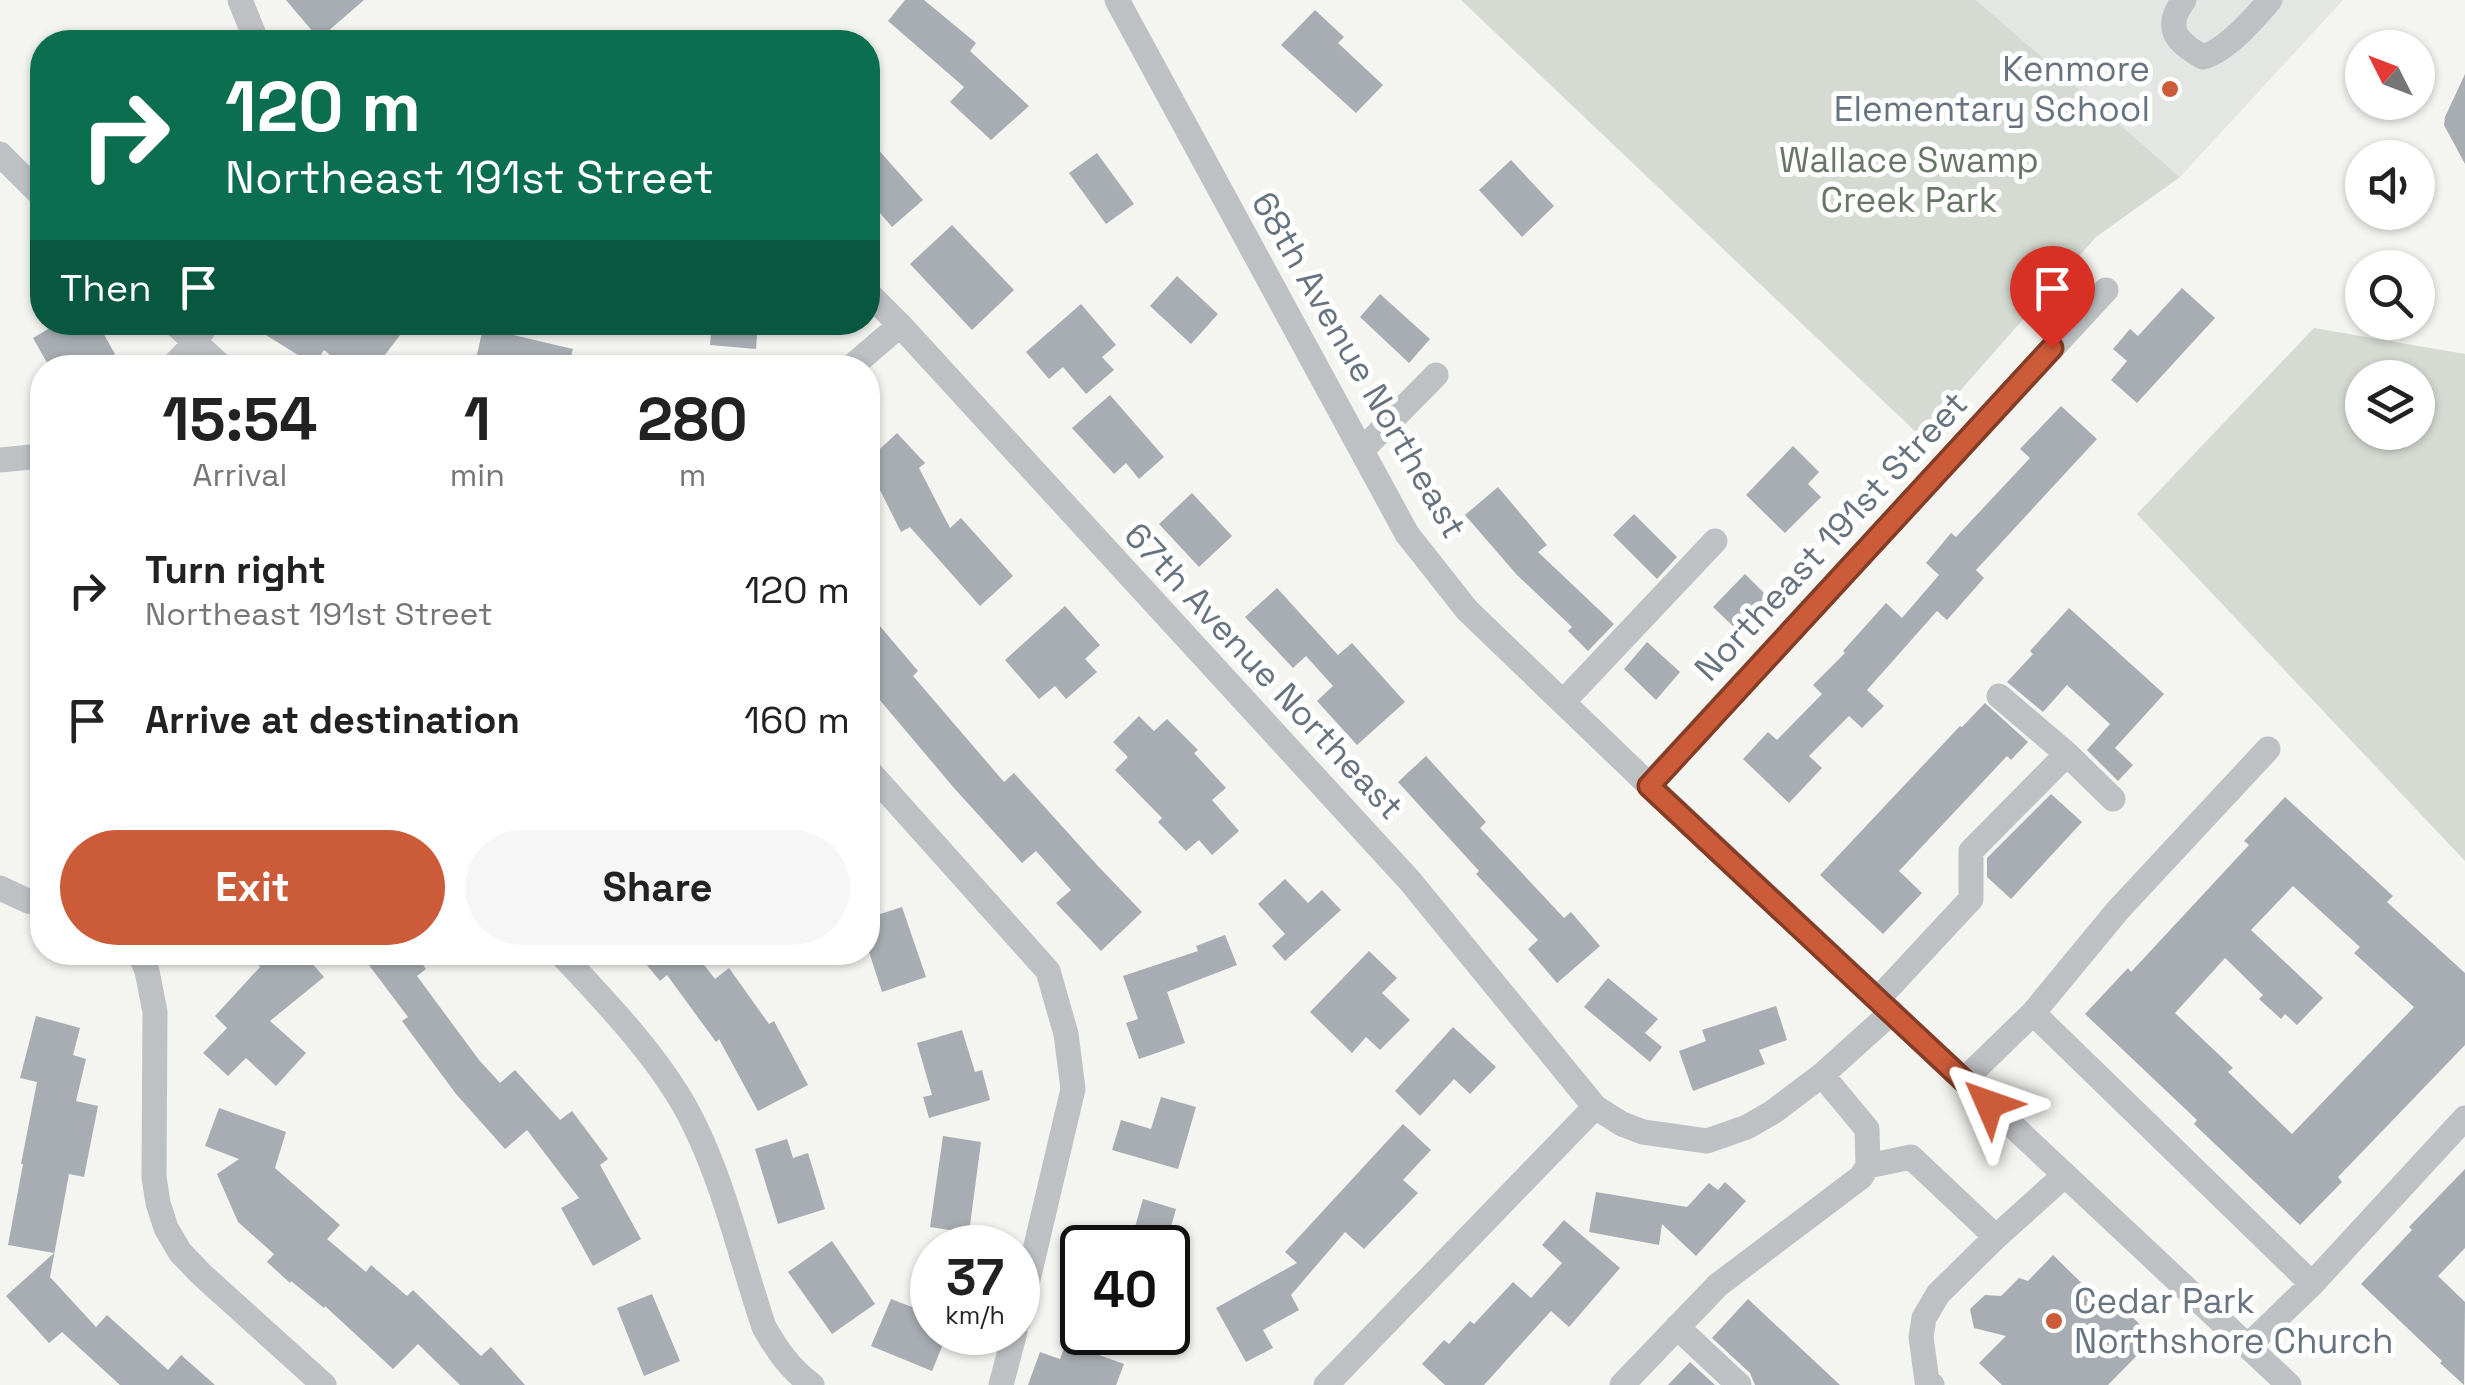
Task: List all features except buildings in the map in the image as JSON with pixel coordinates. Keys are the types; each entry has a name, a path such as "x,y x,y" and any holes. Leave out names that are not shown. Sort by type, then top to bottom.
{"street":[{"path":"240,0 252,30"},
{"name":"68th Avenue Northeast","path":"1116,0 1408,534 1467,610 1649,786 2289,1385"},
{"path":"2184,0 2172,18 2174,32 2186,47 2203,57 2211,55 2248,25 2270,0"},
{"path":"0,154 30,184"},
{"name":"Northeast 191st Street","path":"1649,786 2106,290"},
{"name":"67th Avenue Northeast","path":"880,305 1410,882 1595,1107"},
{"path":"865,355 900,325"},
{"path":"182,355 199,335"},
{"path":"1362,450 1436,376"},
{"path":"0,460 30,457"},
{"path":"1563,702 1714,541"},
{"path":"2000,696 2113,800"},
{"path":"1964,1080 2033,1013 2118,910 2268,749"},
{"path":"1326,1385 1595,1107 1643,1132 1707,1141 1747,1127 1822,1075 1885,1006 1971,899 1972,851 2067,754"},
{"path":"880,783 1048,971 1066,1034 1073,1089 1040,1229"},
{"path":"0,888 30,901"},
{"path":"144,965 155,1012 154,1177 166,1228 180,1252 200,1274 324,1385"},
{"path":"571,965 675,1089 705,1149 764,1327 779,1354 812,1385"},
{"path":"2033,1013 2312,1284"},
{"path":"1622,1385 1718,1285 1852,1185 1868,1166 1868,1129 1822,1075"},
{"path":"2248,1346 2312,1284 2465,1118"},
{"path":"1868,1166 1911,1157 1996,1236"},
{"path":"1932,1385 1927,1381 1921,1336 1924,1318 1938,1294 2065,1175"},
{"path":"1677,1326 1739,1385"},
{"path":"1001,1385 1009,1355"}],"shaded area":[{"name":"Kenmore Elementary School","path":"1976,0 2343,0 2180,177"}],"green space":[{"name":"Wallace Swamp Creek Park","path":"1461,0 1976,0 2180,177 2096,237 1920,436"},
{"path":"2314,328 2345,333 2345,340 2384,340 2465,354 2465,861 2137,514"}],"place":[{"name":"Kenmore Elementary School","path":"2170,89"},
{"name":"Cedar Park Northshore Church","path":"2054,1321"}],"route":[{"path":"1989,1104 1649,786 2052,348"}]}
